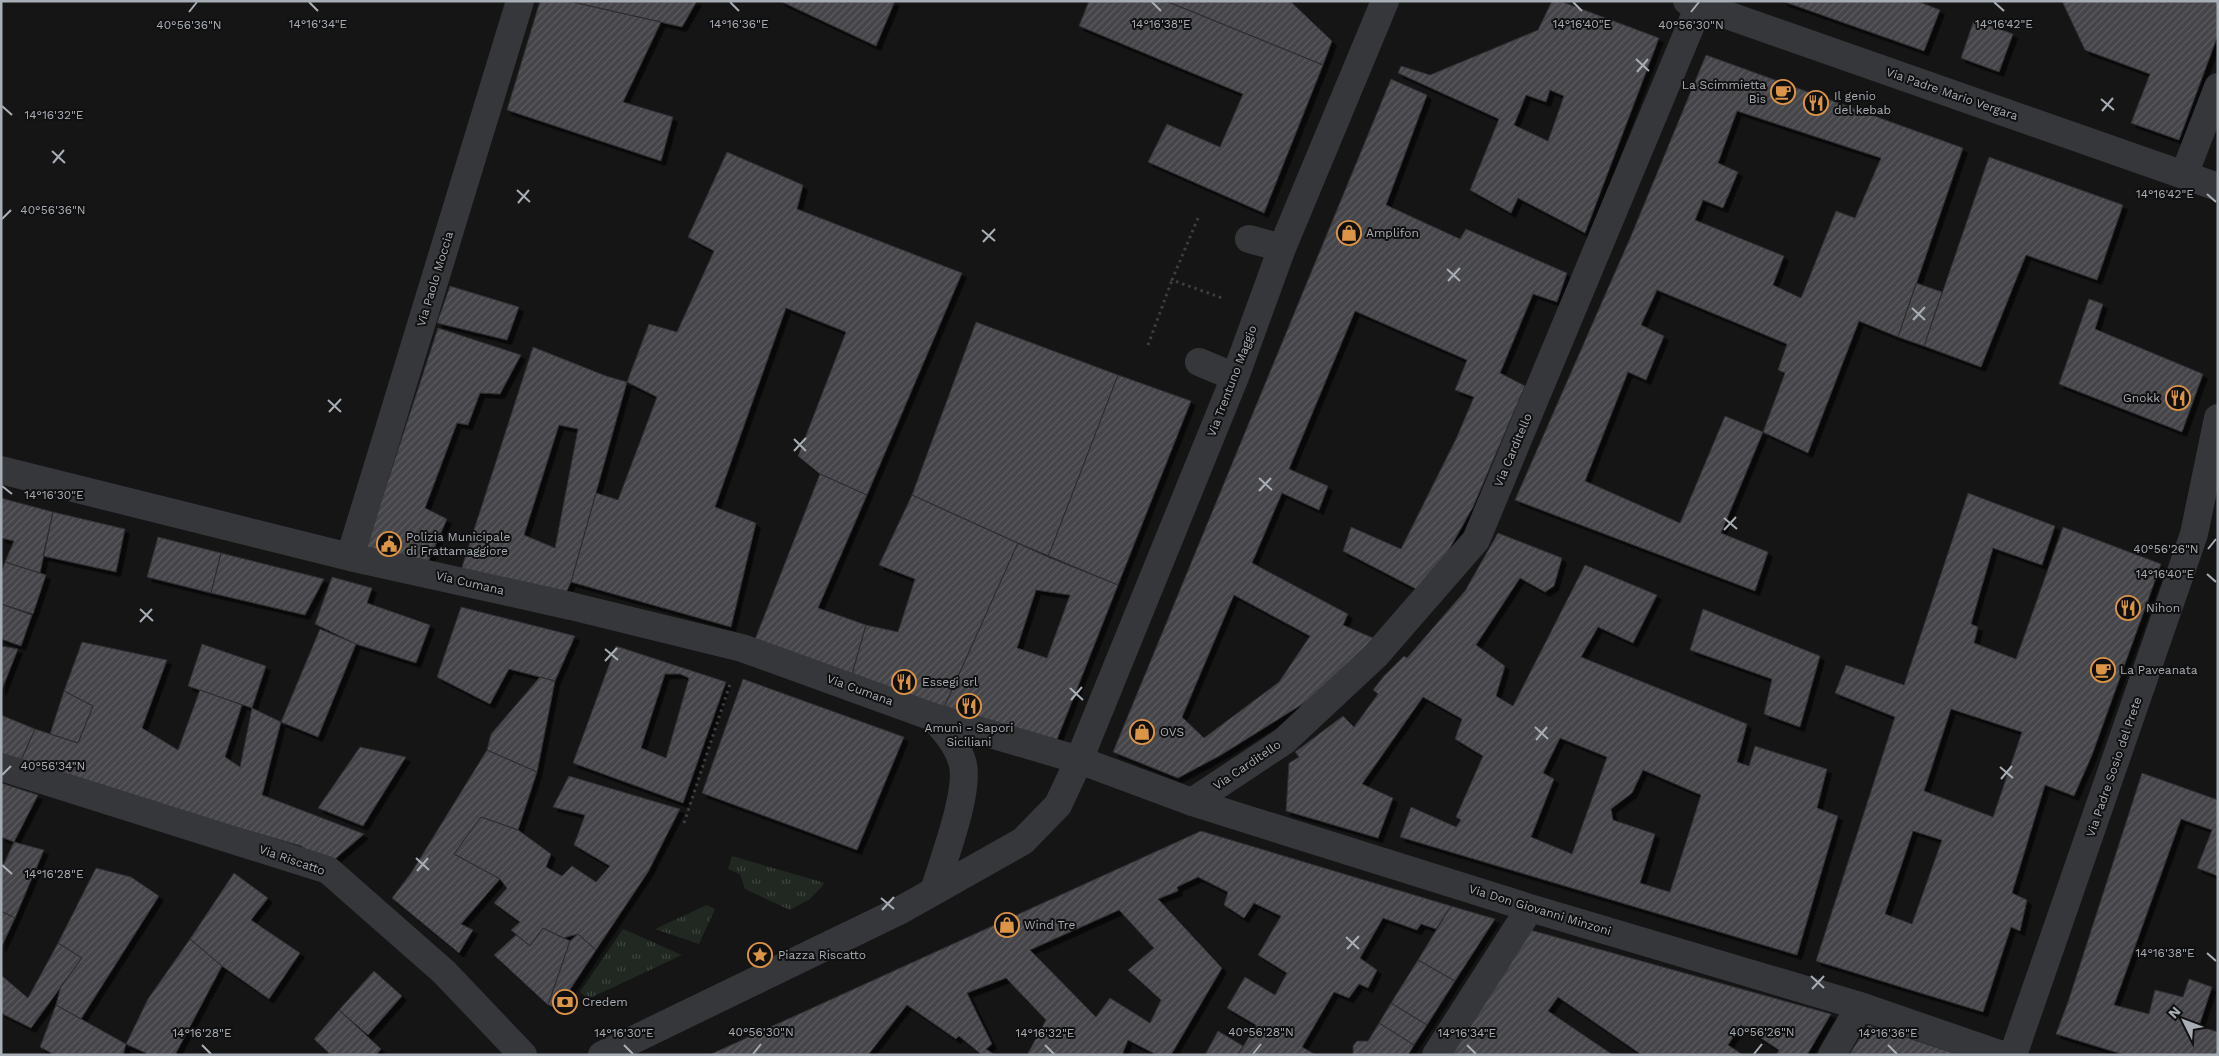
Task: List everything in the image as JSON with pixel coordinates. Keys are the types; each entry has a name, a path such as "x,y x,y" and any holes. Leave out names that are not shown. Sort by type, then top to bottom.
{"street":[{"name":"Via Paolo Moccia","path":"350,556 520,1"},
{"name":"Via Trentuno Maggio","path":"1079,760 1235,377 1282,248 1385,1"},
{"name":"Via Padre Mario Vergara","path":"1696,3 2218,187"},
{"name":"Via Carditello","path":"1192,802 1284,741 1376,655 1476,540 1696,3"},
{"path":"2184,175 2218,88"},
{"path":"1249,239 1282,248"},
{"path":"1199,362 1235,377"},
{"name":"Via Padre Sosio del Prete","path":"2013,1055 2194,534 2218,418"},
{"name":"Via Cumana","path":"1,470 350,556 570,606 742,648 933,717"},
{"path":"602,1055 899,911 1023,841 1058,805 1079,760 933,717"},
{"path":"933,717 954,741 963,765 961,799 934,891"},
{"name":"Via Don Giovanni Minzoni","path":"1079,760 1192,802 1530,908 1860,1006 2002,1055"},
{"name":"Via Riscatto","path":"1,767 328,870 444,972 523,1055"},
{"path":"1436,1055 1530,908"},
{"path":"1832,1055 1860,1006"}],"path":[{"path":"1148,345 1198,218"},
{"path":"1172,280 1259,311"},
{"path":"684,823 742,648"}],"green space":[{"path":"732,856 825,883 810,899 790,910 745,889 740,874 728,869"},
{"path":"707,905 715,909 699,944 655,929"},
{"path":"623,929 682,955 588,999 580,992"}],"building":[{"path":"540,1 568,1 661,22 623,102 673,117 661,161 507,110"},
{"path":"568,1 697,1 682,27"},
{"path":"780,1 895,1 876,46"},
{"path":"1089,1 1166,1 1323,65 1264,213 1148,162 1167,124 1220,147 1243,94 1079,26"},
{"path":"1166,1 1290,1 1332,41 1323,65"},
{"path":"1552,1 1560,1 1659,38 1585,233 1518,198 1511,213 1470,190 1499,119 1398,73 1401,66 1430,75 1538,30","holes":["1550,90 1564,96 1548,141 1514,125 1526,95 1546,102"]},
{"path":"1782,1 1917,1 1940,10 1924,51"},
{"path":"2062,1 2218,1 2218,35 2179,140 2131,123 2150,74 2085,50"},
{"path":"1974,20 2013,34 1999,72 1961,58"},
{"path":"1706,55 1963,148 1898,337 1859,321 1808,453 1763,432 1721,533 1768,552 1755,591 1515,500 1631,236","holes":["1737,111 1881,158 1855,218 1836,211 1801,298 1773,285 1784,256 1695,220 1703,200 1723,208 1738,172 1718,163","1657,290 1787,344 1778,370 1785,373 1763,432 1725,416 1680,523 1585,481 1628,372 1646,380 1664,336 1641,325"]},
{"path":"1391,79 1427,95 1386,205 1460,239 1466,229 1567,273 1557,302 1533,294 1500,373 1525,386 1473,507 1441,564 1418,590 1343,551 1351,527 1401,549 1456,439 1474,397 1455,390 1467,360 1355,311 1289,469 1328,486 1319,510 1282,493 1252,563 1348,614 1343,625 1373,638 1354,661 1309,700 1221,755 1178,778 1113,752","holes":["1234,595 1310,636 1279,682 1204,738 1182,717"]},
{"path":"727,152 803,185 797,209 962,273 867,495 820,474 798,456 846,332 786,308 715,507 756,523 731,627 571,582 596,493 618,500 657,397 627,382 649,324 677,332 714,251 688,237"},
{"path":"1989,157 2123,205 2097,280 2026,255 1981,367 1924,346"},
{"path":"1916,283 1942,292 1924,346 1898,337"},
{"path":"450,286 519,307 507,340 437,323"},
{"path":"2089,299 2103,304 2095,329 2203,374 2182,432 2059,384"},
{"path":"976,322 1118,375 1048,557 912,495"},
{"path":"438,328 521,355 500,394 480,393 468,425 457,423 425,508 447,519 428,562 365,550"},
{"path":"533,347 606,376 627,382 571,582 563,599 461,570","holes":["559,425 578,429 555,548 524,535"]},
{"path":"1118,375 1191,401 1118,585 1048,557"},
{"path":"820,474 867,495 818,608 866,625 850,681 752,647"},
{"path":"1968,493 2055,526 2042,565 1993,548 1971,624 1978,627 1974,643 2016,659 2063,527 2161,564 2092,755 2074,796 2045,785 2012,893 2027,900 2020,931 2011,927 1983,1012 1816,961 1895,717 1835,693 1846,665 1904,685","holes":["1951,709 2022,732 1993,817 1924,791","1913,831 1942,840 1912,924 1885,914"]},
{"path":"912,495 1018,543 942,712 850,681 866,625 898,632 915,579 879,565"},
{"path":"1,498 53,512 40,573 5,562 14,541 1,538"},
{"path":"53,512 125,529 116,572 43,556"},
{"path":"1498,533 1562,558 1554,586 1545,592 1520,578 1476,645 1505,666 1496,696 1513,706 1585,565 1657,595 1633,643 1598,627 1581,657 1747,724 1737,762 1749,766 1755,746 1827,769 1817,808 1838,816 1797,955 1400,837 1411,807 1456,827 1461,820 1456,817 1483,756 1455,739 1462,719 1423,697 1362,784 1393,798 1378,838 1286,811 1289,763 1299,757 1295,752 1343,716 1354,727 1378,694 1373,690 1384,676 1404,656 1407,658 1465,591","holes":["1560,738 1607,757 1572,854 1531,837 1554,779 1543,773","1643,770 1701,795 1670,892 1640,883 1655,834 1613,820 1611,809 1632,793"]},
{"path":"158,537 221,553 211,593 147,577"},
{"path":"1018,543 1118,585 1054,747 942,712","holes":["1036,590 1070,595 1047,658 1017,648"]},
{"path":"221,553 324,579 305,615 211,593"},
{"path":"5,562 46,575 33,614 1,604 1,573"},
{"path":"332,577 372,588 367,603 430,625 416,663 356,644 315,624"},
{"path":"1,604 32,615 21,646 1,639"},
{"path":"461,607 575,636 555,681 509,669 490,704 437,677"},
{"path":"1703,609 1820,656 1800,727 1764,714 1772,679 1690,650"},
{"path":"320,629 356,644 318,737 281,722"},
{"path":"82,642 167,660 142,728 178,750 200,690 242,705 225,757 240,767 252,708 281,722 262,795 364,834 335,859 316,856 301,846 19,765 35,729 78,743 93,706 64,691"},
{"path":"202,644 266,666 252,708 188,686"},
{"path":"1,646 18,649 1,692"},
{"path":"616,646 726,682 683,803 573,763","holes":["665,674 680,674 689,678 666,758 641,748"]},
{"path":"540,677 555,681 537,772 487,750 491,734"},
{"path":"743,679 904,737 857,850 702,793"},
{"path":"64,691 93,706 78,743 50,734"},
{"path":"1,715 35,729 19,765 1,760"},
{"path":"360,747 406,757 363,826 318,808"},
{"path":"487,750 537,772 518,830 481,817 454,854 500,879 461,924 473,930 459,953 392,898 411,873"},
{"path":"2142,773 2218,800 2218,876 2197,868 2212,830 2181,819 2114,1005 2149,1014 2155,990 2183,997 2189,979 2212,987 2199,1026 2218,1032 2218,1055 2125,1055 2056,1034"},
{"path":"569,776 680,809 648,872 596,950 578,934 563,938 543,928 530,946 511,930 520,922 494,903 507,888 500,879 454,854 481,817 518,830 551,854 546,867 562,876 572,866 596,882 610,866 574,845 585,815 553,807"},
{"path":"1,783 38,795 14,842 1,837"},
{"path":"1201,831 1451,906 1436,929 1421,924 1417,930 1383,918 1360,958 1377,970 1368,988 1359,984 1349,998 1334,992 1302,1047 1316,1055 1238,1055 1256,1025 1227,1008 1245,977 1275,995 1287,973 1258,955 1281,916 1254,903 1244,918 1224,905 1228,892 1198,877 1177,887 1178,891 1158,899 1222,968 1171,1055 1157,1055 1128,1040 1122,1055 1027,1055 1046,1020 1006,978 967,993 992,1044 986,1049 995,1055 982,1055 959,1036 956,1039 907,1005 868,1055 709,1055","holes":["1119,910 1154,948 1128,970 1161,1000 1150,1023 1110,998 1096,1017 1030,950"]},
{"path":"14,842 44,850 15,918 1,911 1,870"},
{"path":"96,868 131,877 159,896 81,1019 56,1005 61,986 82,958 58,943"},
{"path":"234,873 268,898 251,920 300,953 269,999 222,966 190,939"},
{"path":"1451,906 1495,919 1455,981 1418,960"},
{"path":"1,911 15,918 1,948"},
{"path":"543,928 570,941 548,1005 494,955 516,935 530,946"},
{"path":"1527,929 1831,1014 1807,1055 1776,1055 1779,1050 1741,1025 1728,1045 1743,1055 1642,1055 1558,997 1548,1011 1613,1055 1449,1055"},
{"path":"578,934 596,950 558,1008 548,1005 570,941"},
{"path":"190,939 222,966 175,1055 150,1055 126,1044 148,999"},
{"path":"58,943 82,958 31,1028 1,1013 1,975 28,998"},
{"path":"1418,960 1455,981 1427,1025 1391,1003"},
{"path":"374,971 402,996 368,1035 339,1010"},
{"path":"1391,1003 1427,1025 1414,1045 1379,1023"},
{"path":"56,1005 126,1044 123,1055 55,1055 40,1047"},
{"path":"339,1010 381,1049 376,1055 331,1055 314,1039"},
{"path":"1379,1023 1414,1045 1408,1055 1353,1055 1353,1046 1357,1041 1368,1041"},
{"path":"1868,1025 1960,1055 1849,1055"},
{"path":"1218,1031 1243,1046 1238,1055 1205,1055"}],"place":[{"name":"La Scimmietta Bis","path":"1783,92"},
{"name":"Il genio del kebab","path":"1816,103"},
{"name":"Amplifon","path":"1349,233"},
{"name":"Gnokk","path":"2178,398"},
{"name":"Polizia Municipale di Frattamaggiore","path":"389,544"},
{"name":"Nihon","path":"2128,608"},
{"name":"La Paveanata","path":"2103,670"},
{"name":"Essegi srl","path":"904,682"},
{"name":"Amunì - Sapori Siciliani","path":"969,706"},
{"name":"OVS","path":"1142,732"},
{"name":"Wind Tre","path":"1007,925"},
{"name":"Piazza Riscatto","path":"760,955"},
{"name":"Credem","path":"565,1002"}]}
